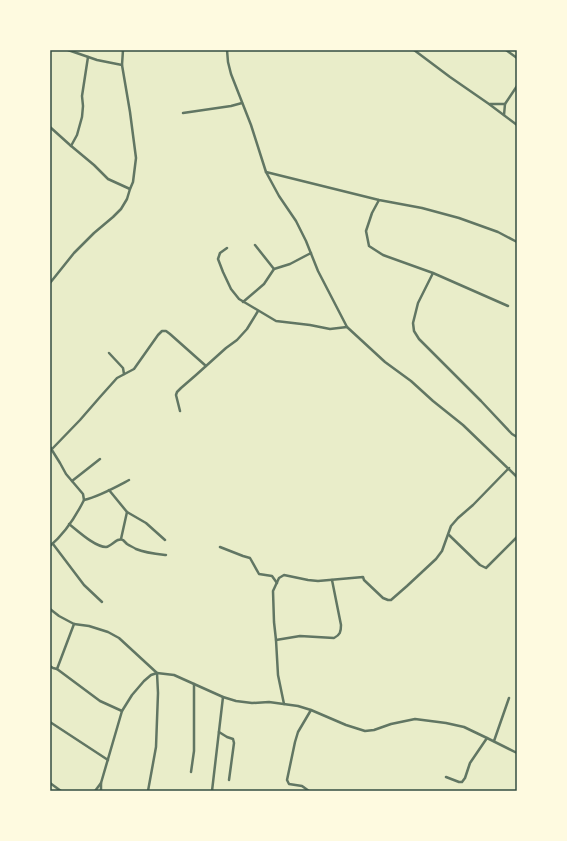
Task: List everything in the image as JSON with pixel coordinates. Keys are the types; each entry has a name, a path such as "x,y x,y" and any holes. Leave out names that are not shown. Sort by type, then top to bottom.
{"street":[{"path":"68,50 96,60 122,65"},
{"path":"50,283 83,243 113,218 127,199 132,182 136,158 122,65 123,50"},
{"path":"227,50 231,74 258,145 266,172 279,196 296,221 318,271 347,327 385,362 411,381 462,425 517,477"},
{"path":"414,50 517,125"},
{"path":"506,50 517,58"},
{"path":"71,146 77,135 82,117 82,96 88,57"},
{"path":"504,116 505,104 517,86"},
{"path":"183,113 242,103"},
{"path":"489,104 505,104"},
{"path":"50,127 108,178 130,189"},
{"path":"266,172 459,218 498,232 517,242"},
{"path":"380,200 372,213 366,231 369,246 383,255 433,273 508,306"},
{"path":"255,245 274,269"},
{"path":"227,248 220,253 218,259 222,272 231,289 243,302 276,321 330,329 347,327"},
{"path":"243,302 264,284 274,269 290,264 311,253"},
{"path":"433,273 418,303 413,323 414,331 419,339 512,434 517,437"},
{"path":"180,411 176,396 177,392 242,335 258,311"},
{"path":"102,602 84,585 51,545 69,524 84,500 83,494 66,474 51,448 80,420 109,386 118,378 134,369 162,331 166,331 170,334 206,366"},
{"path":"109,353 124,368 124,374"},
{"path":"72,481 100,459"},
{"path":"284,704 278,675 274,622 273,591 279,578 284,575 318,581 357,576 362,577 383,598 391,600 436,559 442,551 452,526 458,518 473,505 509,468"},
{"path":"84,500 129,480"},
{"path":"109,490 127,512 146,523 165,540"},
{"path":"121,539 127,512"},
{"path":"69,524 92,542 100,546 110,546 121,539"},
{"path":"449,535 480,565 486,568 517,537"},
{"path":"121,539 128,545 140,550 166,555"},
{"path":"220,547 250,558 259,574 272,576 277,583"},
{"path":"276,640 300,636 334,638 338,636 341,632 341,625 332,580"},
{"path":"50,609 74,624 89,626 108,632 119,638 157,673 158,693 156,747 148,791"},
{"path":"57,669 74,624"},
{"path":"50,666 57,669 100,701 122,712"},
{"path":"101,791 101,783 122,712 132,695 151,675 157,673 174,675 223,697 236,701 269,702 298,706 364,731 374,730 391,724 415,719 452,724 464,727 488,738 517,754"},
{"path":"191,772 194,751 194,684"},
{"path":"212,791 223,697"},
{"path":"494,741 509,698"},
{"path":"309,791 302,786 289,784 287,780 298,732 311,710"},
{"path":"50,722 108,760"},
{"path":"219,732 233,739 234,743 229,780"},
{"path":"446,777 462,782 465,778 470,763 488,738"},
{"path":"50,783 61,791"},
{"path":"95,791 101,783"}]}
